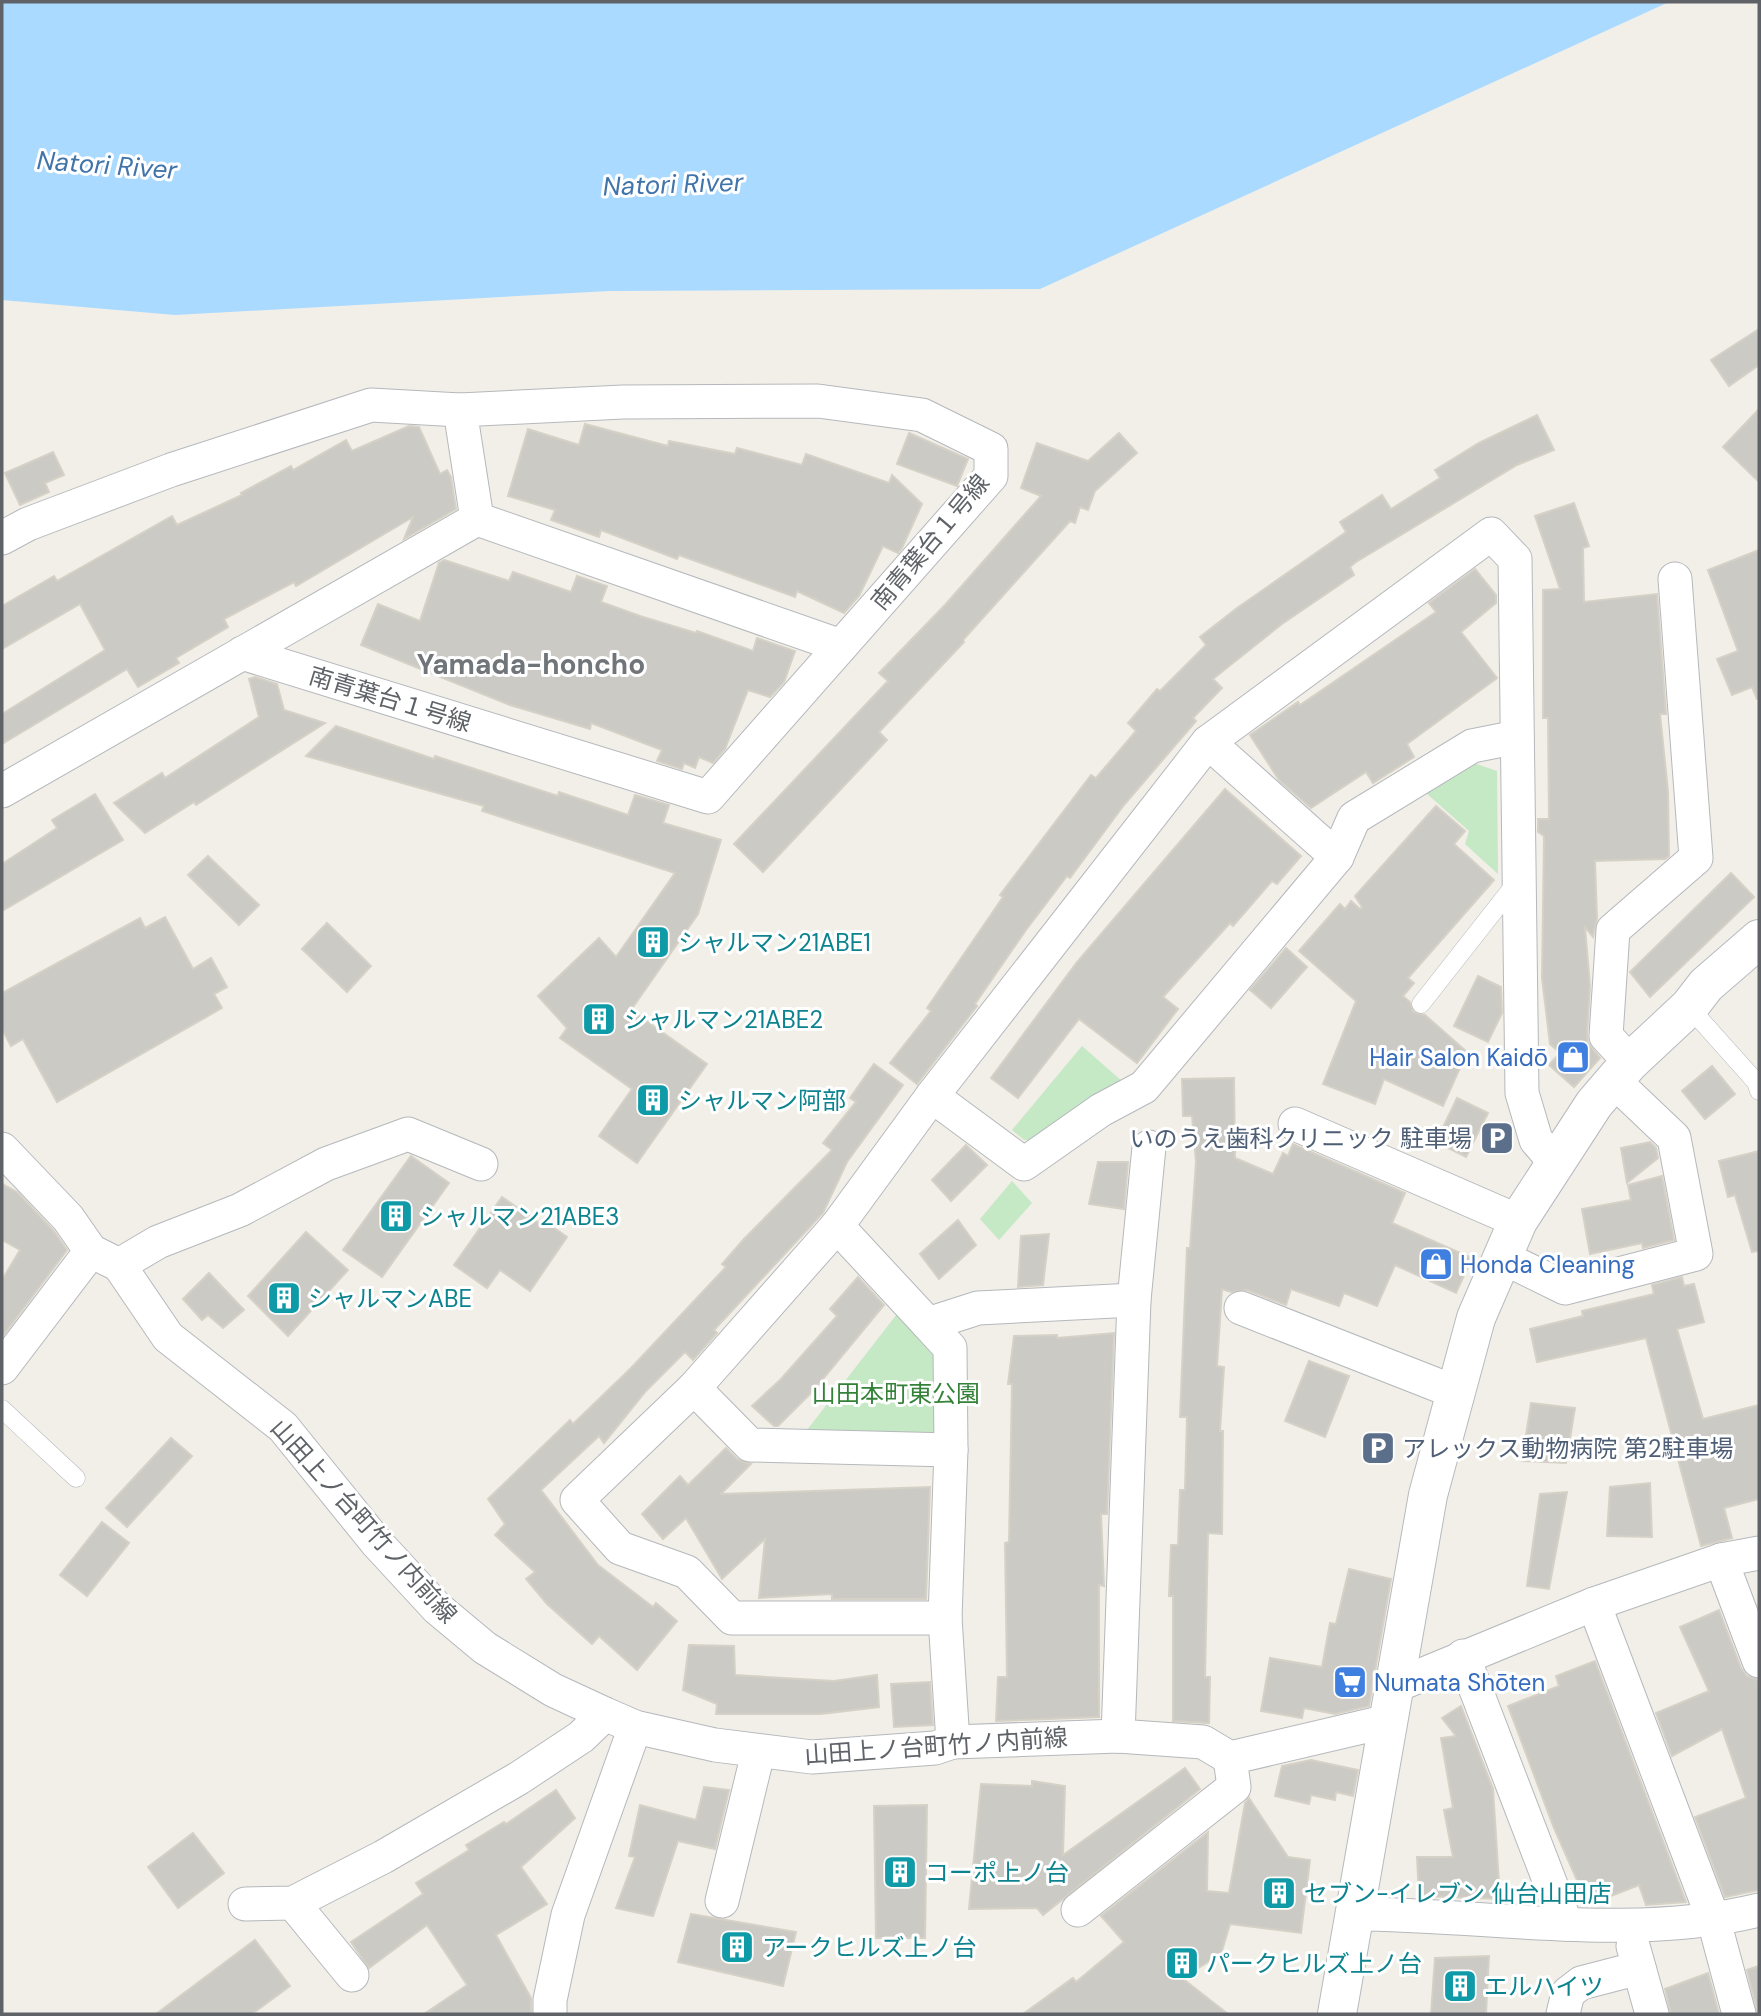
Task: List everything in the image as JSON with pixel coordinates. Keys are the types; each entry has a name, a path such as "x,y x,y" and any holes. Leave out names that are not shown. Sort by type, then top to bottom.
{"street":[{"name":"南青葉台１号線","path":"242,653 708,797 991,476 991,449 922,415 818,401 623,402 460,410"},
{"path":"2,538 28,524 171,470 371,405 460,410 477,519"},
{"path":"2,791 477,519 841,646"},
{"path":"945,1618 733,1618 687,1572 620,1548 577,1500 694,1388 837,1226 932,1096 1208,742 1491,534 1515,559 1522,1093 1536,1140 1554,1161"},
{"path":"1502,1257 1565,1288 1696,1254 1674,1138 1622,1072 1606,1036 1613,930 1696,858 1675,579"},
{"path":"932,1096 1024,1164 1101,1110 1144,1087 1337,857 1354,818 1472,746 1517,737"},
{"path":"1208,742 1337,857"},
{"path":"1337,2014 1427,1495 1476,1318 1518,1221 1554,1161 1622,1072 1689,1007 1706,985 1759,939"},
{"path":"1295,1124 1518,1221"},
{"path":"2,1368 105,1258 158,1242 279,1191 327,1164 408,1134 481,1164"},
{"path":"1118,1736 1134,1300 1149,1147"},
{"name":"山田上ノ台町竹ノ内前線","path":"2,1149 105,1258 168,1337 283,1427 377,1543 436,1608 485,1648 553,1690 635,1727 758,1753 812,1757 935,1748 953,1742 1118,1736 1203,1742 1230,1758"},
{"path":"837,1226 950,1348 951,1450 945,1618 953,1742"},
{"path":"928,1324 978,1308 1134,1300"},
{"path":"1241,1308 1455,1392"},
{"path":"694,1388 751,1445 951,1450"},
{"path":"1078,1910 1234,1787 1230,1758 1392,1703 1463,1656 1594,1605 1721,1560 1759,1553"},
{"path":"1721,1560 1759,1661"},
{"path":"1594,1605 1714,1921 1739,2014"},
{"path":"1463,1656 1566,1924"},
{"path":"245,1903 293,1903 383,1857 519,1778 581,1738 605,1714"},
{"path":"558,2010 568,1916 635,1727"},
{"path":"722,1901 758,1753"},
{"path":"293,1903 352,1975"},
{"path":"1354,1914 1410,1914 1566,1924 1714,1921 1759,1910"},
{"path":"1627,1923 1652,2014"},
{"path":"1563,2014 1568,1993 1581,1983 1639,1968"}],"lane":[{"path":"1421,1004 1519,880"},
{"path":"1689,1007 1756,1082 1759,1091"},
{"path":"2,1409 76,1478"}],"green space":[{"path":"1465,760 1497,771 1498,874 1465,844 1469,831 1426,793"},
{"path":"1082,1046 1123,1082 1050,1140 1024,1140 1012,1130"},
{"path":"1012,1181 1032,1203 999,1240 980,1219"},
{"name":"山田本町東公園","path":"897,1314 944,1358 941,1442 800,1439"}],"water":[{"name":"Natori River","path":"2,2 1669,2 1040,289 609,291 175,315 2,300"}],"building":[{"path":"1759,329 1759,365 1729,386 1711,360"},
{"path":"1759,409 1759,482 1723,447"},
{"path":"1537,415 1554,450 1517,465 1356,562 1350,567 1354,575 1282,624 1213,679 1222,688 1193,718 1196,721 1124,805 1070,878 1067,876 1026,930 975,1004 977,1006 917,1084 890,1063 931,1011 927,1008 1003,897 1000,895 1091,775 1096,778 1136,731 1128,723 1157,689 1160,691 1206,645 1200,637 1346,532 1340,522 1382,495 1391,509 1440,478 1435,470 1479,443"},
{"path":"585,424 668,446 669,441 735,454 737,448 802,465 806,454 889,483 892,475 922,504 902,548 898,553 883,546 859,596 844,613 797,591 795,597 679,555 677,559 601,530 599,537 551,520 555,510 508,496 528,429 579,445"},
{"path":"409,426 419,427 440,474 447,470 451,477 456,509 404,539 413,517 296,586 294,582 224,619 228,627 176,658 179,663 138,687 127,669 2,744 2,714 105,650 80,604 2,649 2,606 54,576 57,581 172,516 177,525 242,495 241,493 291,466 293,470 346,440 352,451"},
{"path":"909,433 968,459 957,486 897,464"},
{"path":"1119,433 1137,453 1095,491 1088,510 1080,507 1075,523 1070,521 964,642 879,732 887,740 763,872 734,844 888,681 879,673 945,605 1041,496 1021,488 1037,443 1088,461"},
{"path":"53,452 64,475 45,483 49,492 20,505 5,473"},
{"path":"1574,503 1589,546 1583,548 1584,602 1657,594 1666,714 1660,714 1668,791 1669,856 1665,859 1595,861 1597,919 1593,937 1585,927 1590,986 1587,1035 1588,1043 1600,1058 1574,1087 1549,1065 1560,1053 1550,1044 1542,978 1544,836 1538,832 1538,819 1549,819 1548,718 1543,718 1543,590 1560,589 1535,516"},
{"path":"1759,550 1757,699 1752,687 1732,695 1717,659 1738,651 1708,570"},
{"path":"444,560 509,581 513,572 571,592 577,576 607,586 601,602 640,616 696,633 697,631 753,651 757,638 795,651 784,682 770,697 748,690 725,749 713,763 699,757 695,768 684,763 682,769 657,761 662,750 591,723 590,729 510,705 361,645 378,604 420,621 439,563"},
{"path":"1475,569 1496,595 1496,603 1461,632 1497,678 1407,744 1414,757 1373,783 1366,772 1311,808 1279,780 1250,735 1298,702 1300,705 1436,612 1429,603"},
{"path":"255,677 277,684 284,710 325,723 196,805 194,802 145,833 114,803 162,773 165,778 259,717 249,679"},
{"path":"336,726 434,759 435,756 558,796 559,792 628,815 635,795 669,805 663,823 721,840 698,914 631,1010 707,1064 637,1163 599,1136 632,1089 560,1038 567,1028 538,996 599,938 616,957 675,873 482,811 484,806 306,756"},
{"path":"1225,789 1301,856 1277,884 1272,881 1233,926 1230,923 1163,997 1178,1009 1137,1063 1079,1019 1018,1098 991,1078 1077,962"},
{"path":"95,794 123,840 2,911 2,864 57,828 52,820"},
{"path":"1436,806 1465,831 1454,844 1494,880 1408,978 1414,983 1403,996 1410,1002 1413,1012 1425,1015 1467,1052 1443,1106 1384,1079 1375,1104 1323,1084 1356,1001 1299,951 1340,904 1345,909 1351,901 1360,909 1362,907 1355,896"},
{"path":"208,856 259,905 239,925 188,875"},
{"path":"1731,873 1754,897 1650,997 1630,972"},
{"path":"165,917 193,969 211,958 227,987 214,994 222,1008 57,1102 23,1039 11,1046 2,1029 2,993 140,918 145,928"},
{"path":"327,923 371,966 347,992 302,949"},
{"path":"1286,948 1307,967 1271,1008 1250,990"},
{"path":"1478,976 1501,987 1502,1013 1488,1042 1454,1026"},
{"path":"874,1064 903,1085 847,1162 823,1213 714,1330 717,1333 693,1360 685,1352 645,1392 604,1443 599,1436 541,1490 598,1565 653,1607 656,1603 677,1621 637,1670 599,1636 592,1644 547,1604 526,1579 535,1572 495,1535 505,1524 488,1499 570,1420 573,1424 631,1368 726,1267 722,1264 744,1239 832,1150 823,1143 856,1102 850,1098"},
{"path":"1712,1066 1735,1094 1705,1119 1682,1091"},
{"path":"1234,1078 1235,1158 1273,1174 1283,1153 1288,1156 1293,1144 1405,1193 1392,1223 1472,1258 1456,1293 1395,1265 1377,1306 1344,1293 1339,1306 1291,1289 1286,1305 1247,1290 1231,1292 1222,1289 1217,1366 1224,1367 1220,1431 1223,1431 1222,1534 1208,1533 1205,1677 1210,1677 1209,1723 1173,1721 1173,1596 1169,1596 1171,1545 1178,1545 1180,1490 1185,1490 1187,1417 1180,1417 1187,1248 1190,1248 1196,1162 1192,1116 1183,1116 1182,1079"},
{"path":"1457,1098 1488,1113 1466,1157 1436,1142"},
{"path":"1650,1142 1656,1148 1658,1158 1627,1183 1621,1148"},
{"path":"966,1145 987,1165 951,1201 932,1180"},
{"path":"1759,1151 1759,1251 1752,1252 1735,1195 1728,1197 1719,1161"},
{"name":"シャルマン21ABE3","path":"411,1156 449,1183 382,1277 343,1250"},
{"path":"1098,1162 1128,1162 1124,1209 1089,1204"},
{"path":"1662,1176 1674,1240 1643,1248 1642,1243 1590,1254 1582,1209 1631,1200 1628,1185"},
{"path":"2,1184 17,1192 53,1230 67,1250 2,1337 2,1280 20,1250 2,1240"},
{"path":"502,1197 541,1224 543,1220 567,1237 530,1291 500,1270 487,1288 454,1265"},
{"path":"958,1220 976,1245 939,1279 920,1254"},
{"name":"シャルマンABE","path":"306,1232 348,1270 288,1336 248,1296"},
{"path":"1049,1234 1043,1285 1018,1287 1021,1236"},
{"path":"209,1273 244,1310 223,1328 208,1315 202,1320 183,1299"},
{"path":"858,1277 884,1305 813,1391 778,1426 774,1426 752,1406 781,1379 837,1316 830,1309"},
{"path":"1682,1277 1684,1286 1694,1284 1704,1322 1677,1329 1703,1419 1759,1405 1759,1499 1724,1508 1732,1538 1701,1546 1646,1338 1537,1362 1530,1329 1583,1316 1582,1311 1654,1294 1652,1285"},
{"path":"1114,1333 1107,1514 1101,1514 1104,1586 1099,1585 1099,1717 996,1721 998,1677 1007,1677 1005,1543 1009,1542 1012,1384 1008,1384 1014,1336 1057,1335 1057,1338"},
{"path":"1309,1361 1349,1376 1325,1437 1285,1421"},
{"path":"1531,1403 1575,1408 1566,1463 1522,1461"},
{"path":"171,1438 192,1456 127,1527 106,1508"},
{"path":"726,1448 737,1459 751,1464 721,1494 930,1487 926,1599 832,1599 832,1594 759,1598 765,1539 722,1579 686,1518 663,1539 642,1514 680,1476 688,1485"},
{"path":"1650,1483 1652,1537 1607,1536 1610,1487"},
{"path":"1567,1492 1549,1589 1527,1586 1540,1494"},
{"path":"102,1522 129,1543 87,1596 60,1575"},
{"path":"1349,1569 1391,1579 1369,1706 1335,1714 1304,1708 1302,1718 1261,1711 1270,1658 1322,1667 1330,1623 1336,1624"},
{"path":"1719,1610 1741,1668 1747,1676 1759,1680 1759,1890 1725,1897 1695,1817 1746,1798 1722,1729 1672,1756 1656,1713 1709,1691 1680,1627"},
{"path":"689,1645 734,1646 735,1675 834,1681 877,1675 879,1707 821,1714 716,1714 717,1704 683,1690"},
{"path":"1595,1661 1686,1902 1646,1905 1639,1885 1588,1905 1554,1828 1508,1706 1559,1686 1556,1676"},
{"path":"930,1682 933,1725 894,1727 891,1684"},
{"path":"1461,1706 1493,1789 1500,1899 1419,1896 1417,1857 1453,1857 1444,1810 1453,1808 1441,1738 1456,1736 1442,1718"},
{"path":"1311,1760 1358,1770 1353,1796 1336,1792 1335,1800 1311,1795 1309,1804 1275,1796 1282,1766"},
{"path":"1185,1768 1200,1789 1043,1915 1037,1908 969,1909 981,1784 1032,1786 1032,1781 1065,1786 1063,1855"},
{"path":"704,1787 729,1790 715,1849 678,1841 653,1916 616,1908 635,1857 629,1856 640,1805 696,1820"},
{"path":"556,1790 575,1818 521,1867 547,1904 496,1935 531,1998 531,2014 424,2014 467,1985 427,1925 369,1968 351,1942 423,1894 416,1883 469,1850 466,1845 504,1822 506,1824"},
{"path":"1249,1798 1288,1857 1310,1860 1301,1933 1230,1924 1221,1954 1182,1978 1228,2014 1023,2014 1073,1978 1076,1982 1124,1942 1101,1916 1208,1832 1207,1891 1229,1893 1245,1803"},
{"name":"コーポ上ノ台","path":"927,1805 925,1938 876,1938 874,1806"},
{"path":"193,1833 224,1873 178,1908 148,1867"},
{"name":"アークヒルズ上ノ台","path":"691,1914 796,1932 783,1986 678,1962"},
{"path":"255,1940 290,1986 252,2014 156,2014"},
{"name":"エルハイツ","path":"1489,1956 1486,2014 1431,2014 1435,1958"},
{"path":"1759,1966 1759,2014 1758,2014 1747,1970"},
{"path":"1708,1973 1719,2014 1671,2014 1665,1989"}],"place":[{"name":"シャルマン21ABE1","path":"653,942"},
{"name":"シャルマン21ABE2","path":"599,1019"},
{"name":"Hair Salon Kaidō","path":"1573,1057"},
{"name":"シャルマン阿部","path":"653,1100"},
{"name":"いのうえ歯科クリニック 駐車場","path":"1497,1138"},
{"name":"シャルマン21ABE3","path":"396,1216"},
{"name":"Honda Cleaning","path":"1436,1264"},
{"name":"シャルマンABE","path":"284,1298"},
{"name":"アレックス動物病院 第2駐車場","path":"1378,1448"},
{"name":"Numata Shōten","path":"1350,1682"},
{"name":"コーポ上ノ台","path":"900,1872"},
{"name":"セブン-イレブン 仙台山田店","path":"1279,1893"},
{"name":"アークヒルズ上ノ台","path":"737,1947"},
{"name":"パークヒルズ上ノ台","path":"1182,1963"},
{"name":"エルハイツ","path":"1460,1986"}],"district":[{"name":"Yamada-honcho","path":"531,664"}]}
